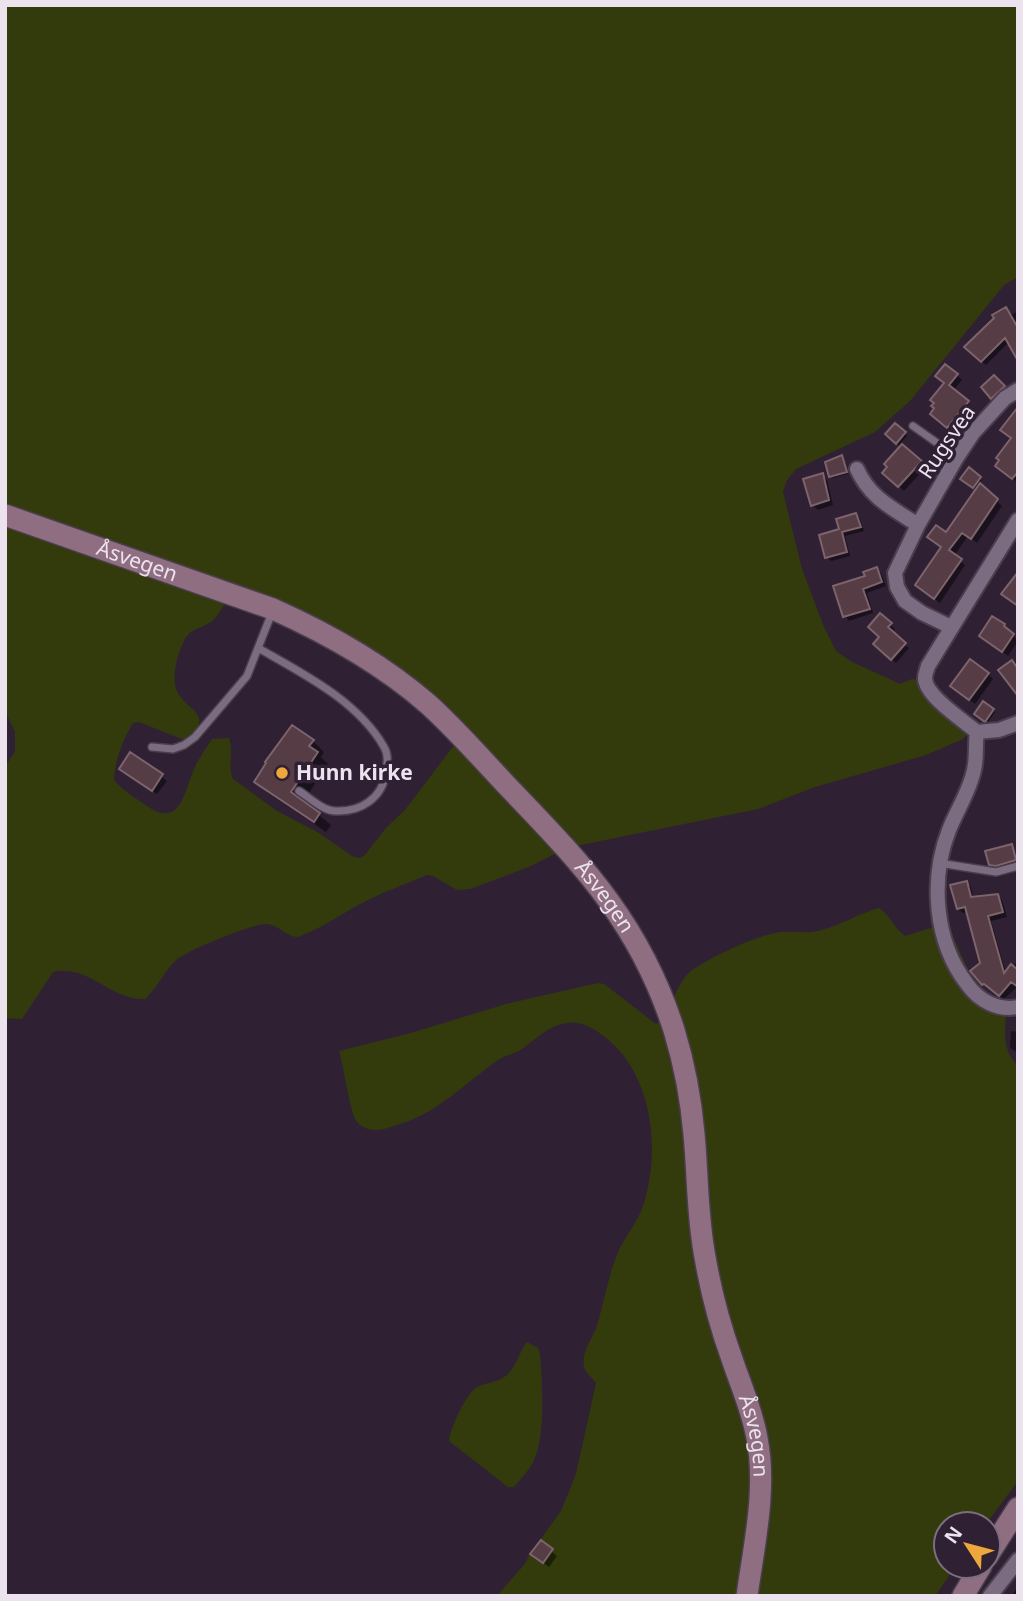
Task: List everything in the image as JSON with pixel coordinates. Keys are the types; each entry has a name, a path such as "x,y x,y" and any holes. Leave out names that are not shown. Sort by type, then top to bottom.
{"main road":[{"name":"Åsvegen","path":"5,515 273,609 314,627 362,655 429,705 555,835 600,886 627,925 654,976 674,1030 685,1073 694,1133 704,1256 714,1300 731,1357 752,1412 758,1440 761,1461 760,1498 747,1596"},
{"path":"1002,1533 1018,1507"},
{"path":"963,1596 973,1580"}],"street":[{"name":"Rugsvea","path":"951,627 905,601 897,587 895,573 918,525 957,457 1005,398 1018,390"},
{"path":"857,469 865,486 875,496 918,525"},
{"path":"1018,520 928,666 925,678 928,688 940,702 977,732 999,730 1018,723"},
{"path":"977,732 974,773 948,832 938,863 938,908 943,931 960,976 972,992 999,1007 1018,1007"},
{"path":"990,1596 1018,1560"}],"lane":[{"path":"913,426 957,457"},
{"path":"152,747 173,748 184,745 195,737 247,676 273,609"},
{"path":"258,648 303,674 351,709 377,735 386,750 387,765 382,788 362,807 334,812 299,791"},
{"path":"938,863 996,872 1018,866"}],"green space":[{"path":"5,5 1018,5 1018,277 1004,285 910,401 875,432 796,469 787,480 783,492 802,569 836,651 852,662 900,684 912,679 919,680 976,723 963,739 926,755 815,787 758,809 566,848 531,866 470,889 457,890 427,875 373,897 298,937 268,924 236,932 176,960 145,999 121,995 78,973 53,972 22,1019 5,1018 5,766 15,752 15,732 5,711","holes":["228,600 373,657 461,736 405,810 386,828 364,856 352,856 319,833 277,811 233,779 229,738 212,739 197,763 182,800 172,812 156,811 128,793 114,780 120,751 133,723 139,722 182,739 189,739 196,730 199,717 181,698 175,686 177,660 188,634 212,621"]},
{"path":"879,908 905,936 947,923 970,975 1006,1013 1007,1048 1018,1066 1018,1481 996,1510 932,1510 932,1580 946,1580 935,1596 497,1596 524,1565 561,1511 576,1474 596,1383 587,1373 584,1356 597,1326 615,1259 642,1209 649,1183 652,1140 645,1098 637,1078 613,1044 586,1025 567,1023 549,1029 519,1051 498,1060 425,1113 391,1127 371,1130 362,1126 354,1117 339,1051 411,1033 506,1004 598,983 604,984 656,1024 666,1014 685,977 719,954 766,935 818,931"},
{"path":"527,1342 538,1348 540,1354 540,1436 530,1467 514,1487 508,1487 449,1441 452,1428 468,1397 476,1388 507,1375"}],"building":[{"path":"1006,307 1018,328 1018,361 1005,338 981,362 964,347 994,318 992,315"},
{"path":"945,364 958,374 949,385 969,401 947,428 930,414 934,403 930,400 944,383 935,376"},
{"path":"994,375 1005,386 991,399 981,387"},
{"path":"1018,407 1018,472 1012,479 995,466 999,460 996,458 1011,438 1000,430"},
{"path":"895,423 906,432 896,444 885,434"},
{"path":"902,444 922,461 898,487 882,473 887,467 884,464"},
{"path":"842,455 847,472 829,477 825,462"},
{"path":"969,467 981,477 973,488 960,479"},
{"path":"823,473 829,500 811,506 803,479"},
{"path":"980,483 998,499 971,539 962,533 949,550 962,559 934,599 915,585 941,547 927,537 936,525 946,532"},
{"path":"856,513 861,527 842,532 847,552 825,558 819,535 839,529 836,519"},
{"path":"877,567 882,582 863,589 870,609 843,617 833,586 865,576 863,572"},
{"path":"1018,572 1018,606 1001,594"},
{"path":"880,613 892,623 888,627 906,643 891,660 873,644 879,637 868,627"},
{"path":"992,616 1014,634 1002,652 979,636"},
{"path":"970,659 989,673 969,700 950,686"},
{"path":"1012,660 1018,669 1018,696 998,670"},
{"path":"983,701 994,709 985,722 974,714"},
{"name":"Hunn kirke","path":"292,725 314,740 309,746 318,752 291,792 320,813 314,822 254,782"},
{"path":"130,752 163,774 152,791 119,769"},
{"path":"1012,844 1016,860 996,866 989,865 985,851"},
{"path":"967,881 971,897 998,894 1003,912 988,916 1004,973 1011,964 1018,970 1018,987 1011,982 999,996 982,985 970,971 980,963 965,907 957,909 950,885"},
{"path":"541,1540 553,1549 543,1563 530,1554"}],"place":[{"name":"Hunn kirke","path":"282,773"}]}
